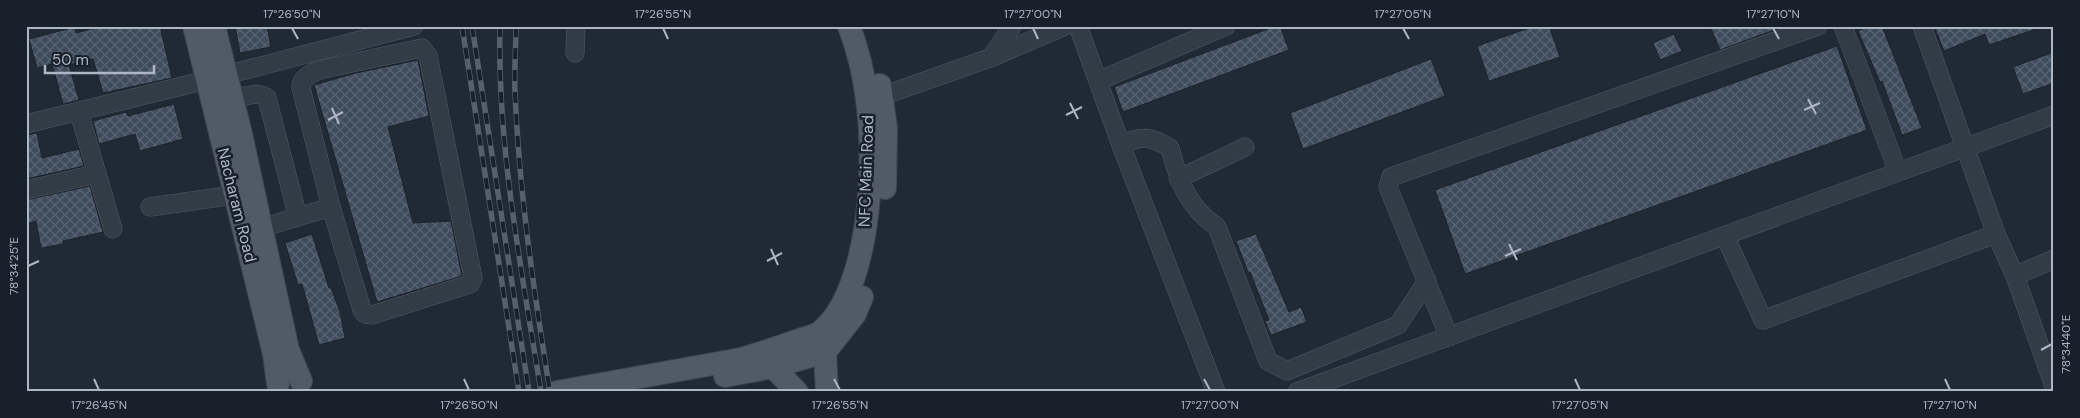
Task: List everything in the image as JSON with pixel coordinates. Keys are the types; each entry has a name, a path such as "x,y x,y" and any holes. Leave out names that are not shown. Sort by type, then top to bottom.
{"main road":[{"name":"Nacharam Road","path":"194,26 217,77 232,100 256,233 274,354 274,388"},
{"name":"Nacharam Road","path":"214,26 217,77 234,195 256,233 288,350 310,386"},
{"name":"NFC Main Road","path":"822,342 844,303 864,242 869,188 870,135 868,101 859,54 849,26"},
{"name":"NFC Main Road","path":"822,342 855,314 868,283 877,242 885,189 886,128 882,96 876,65 864,26"},
{"path":"636,392 769,360 822,342 827,392"},
{"path":"557,392 741,359 769,360 798,392"},
{"path":"274,388 294,380 310,386"}],"street":[{"path":"26,124 414,26"},
{"path":"575,53 576,26"},
{"path":"990,58 1012,26"},
{"path":"882,96 990,58 1065,26"},
{"path":"1078,26 1120,145 1216,392"},
{"path":"1098,81 1226,26"},
{"path":"1450,337 1388,187 1391,177 1818,26"},
{"path":"1843,26 1898,172"},
{"path":"1922,26 1996,234 2015,276 2054,386"},
{"path":"422,48 428,56 457,190 473,278 470,284 372,315 365,314 362,310 331,207 301,84 310,74 319,70 422,48"},
{"path":"232,100 257,93 267,98 298,216"},
{"path":"79,112 113,230"},
{"path":"1298,392 2054,115"},
{"path":"1120,145 1132,139 1155,138 1170,148 1178,179 1189,200 1202,217 1217,228 1268,361 1287,371 1398,325 1427,281"},
{"path":"1178,179 1245,147"},
{"path":"26,190 96,174"},
{"path":"150,207 234,195"},
{"path":"256,233 298,216 331,207"},
{"path":"1725,236 1763,320 1996,234"},
{"path":"2015,276 2054,259"}],"building":[{"path":"102,26 160,26 172,78 103,93 93,59 91,59 69,65 79,100 63,104 52,64 37,68 29,39 75,27 76,33"},
{"path":"235,26 267,26 271,47 240,53"},
{"path":"1280,26 1289,50 1123,112 1114,87"},
{"path":"1535,26 1549,26 1560,57 1489,81 1477,46"},
{"path":"1710,26 1785,26 1720,50"},
{"path":"1869,26 1882,26 1922,128 1902,135 1882,81 1880,82 1858,31"},
{"path":"1934,26 2039,26 2039,28 1989,45 1985,34 1944,51"},
{"path":"1674,34 1682,51 1660,60 1653,43"},
{"path":"1837,46 1867,130 1465,274 1435,190"},
{"path":"2054,52 2054,83 2023,94 2013,67"},
{"path":"1431,59 1445,96 1303,149 1290,113"},
{"path":"418,60 429,116 388,127 413,223 451,221 462,276 377,302 314,85 356,73"},
{"path":"174,104 183,139 140,151 135,134 99,144 93,121 126,112 128,116"},
{"path":"37,133 42,158 79,149 84,166 26,179 26,135"},
{"path":"90,186 103,232 63,241 63,244 41,248 36,221 26,224 26,200"},
{"path":"312,234 329,288 331,288 340,312 345,338 319,345 302,284 298,285 285,243"},
{"path":"1256,234 1289,312 1301,307 1307,322 1271,335 1265,321 1269,320 1236,241"}],"railway":[{"path":"462,26 519,392"},
{"path":"472,26 529,392"},
{"path":"500,26 502,118 512,210 541,392"},
{"path":"516,26 515,83 520,167 533,279 550,392"}]}
